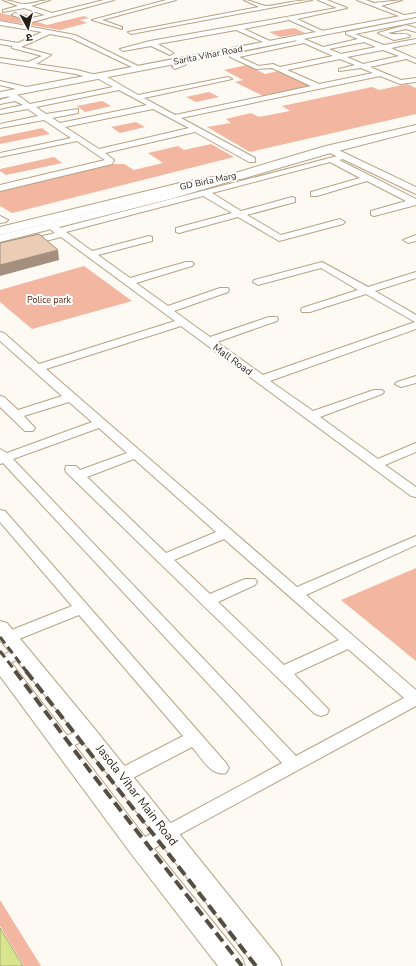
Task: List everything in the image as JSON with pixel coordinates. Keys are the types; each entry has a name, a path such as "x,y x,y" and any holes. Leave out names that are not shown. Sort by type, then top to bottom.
{"main road":[{"name":"GD Birla Marg","path":"1,223 382,128 416,121"},
{"name":"GD Birla Marg","path":"1,223 54,228 184,186 237,176 331,154 416,128"}],"street":[{"path":"5,11 47,0"},
{"path":"15,15 30,20 111,0"},
{"path":"93,13 143,0 155,4"},
{"path":"120,28 95,20 173,0"},
{"path":"247,0 323,33"},
{"path":"219,9 271,0"},
{"path":"150,53 167,52 130,32 309,0"},
{"path":"123,49 344,8 321,0"},
{"path":"360,0 406,17"},
{"path":"374,5 399,0"},
{"path":"11,1 52,15"},
{"path":"121,42 330,3"},
{"path":"39,10 51,7"},
{"path":"198,12 270,43"},
{"name":"Sarita Vihar Road","path":"0,95 138,68 176,64 270,43 301,39 323,33 416,15"},
{"path":"351,35 348,33 416,20"},
{"path":"0,23 73,36 138,68"},
{"path":"289,27 303,24"},
{"path":"0,30 13,25"},
{"path":"416,30 406,27 381,32 397,38 416,34"},
{"path":"28,65 48,55 14,47 51,31"},
{"path":"252,34 266,31"},
{"path":"336,38 351,35 416,61"},
{"path":"374,39 389,36"},
{"path":"230,53 301,39 401,83 416,80"},
{"path":"322,49 364,40"},
{"path":"279,69 416,41"},
{"path":"0,42 20,45"},
{"path":"230,53 232,56 255,68 270,66 319,87"},
{"path":"341,70 406,57"},
{"path":"0,60 97,76 155,106 252,160"},
{"path":"175,117 380,74"},
{"path":"138,97 228,79"},
{"path":"0,83 28,90"},
{"path":"2,112 121,88"},
{"path":"0,188 110,161 9,93"},
{"path":"0,102 17,98"},
{"path":"21,122 34,127 56,125 155,106"},
{"path":"0,126 75,111"},
{"path":"98,152 196,129"},
{"path":"0,155 77,139"},
{"path":"331,154 368,178 416,198"},
{"path":"0,239 205,193 331,154 344,156 416,198"},
{"path":"314,194 368,178"},
{"path":"205,193 277,237 282,238 340,222"},
{"path":"374,213 416,198"},
{"path":"179,230 292,200"},
{"path":"0,250 54,228"},
{"name":"Mall Road","path":"54,228 416,493"},
{"path":"90,254 149,239"},
{"path":"128,282 188,264"},
{"path":"258,282 322,265 416,318"},
{"path":"306,310 416,275"},
{"path":"166,310 224,290"},
{"path":"208,341 273,319"},
{"path":"37,368 182,322"},
{"path":"262,380 416,325"},
{"path":"1,337 416,699 293,764 140,848"},
{"path":"401,384 416,379"},
{"path":"311,416 378,392"},
{"path":"15,415 70,397"},
{"path":"0,400 28,428"},
{"path":"100,423 2,457 293,764"},
{"path":"376,464 416,446"},
{"path":"135,454 74,472 322,710"},
{"path":"0,514 220,768"},
{"path":"164,559 226,533"},
{"path":"295,594 416,540"},
{"path":"207,601 250,582"},
{"path":"81,608 10,639 0,662 140,848 233,966"},
{"name":"Jasola Vihar Main Road","path":"10,639 87,733 270,966"},
{"path":"282,673 349,642"},
{"path":"63,744 87,733"},
{"path":"121,776 194,738"}],"green space":[{"path":"0,13 9,15 19,13 48,19 37,22 47,25 84,16 89,18 80,20 87,23 60,30 0,20"},
{"path":"294,28 305,33 280,37 269,32"},
{"path":"247,65 265,74 278,71 312,87 265,97 235,82 243,80 224,70"},
{"path":"407,84 416,88 416,114 250,152 207,127 231,123 226,119 251,113 259,117 290,111 282,106 372,87 379,90"},
{"path":"209,92 219,97 196,102 186,97"},
{"path":"102,101 111,106 85,112 77,106"},
{"path":"136,122 145,127 120,133 111,127"},
{"path":"42,128 50,134 0,144 0,137"},
{"path":"211,144 234,157 12,213 0,206 0,191 114,164 124,164 134,170 163,163 148,153 178,146 184,150"},
{"path":"54,157 62,163 6,175 0,171 0,169"},
{"name":"Police park","path":"84,266 132,301 32,329 0,302 0,290"},
{"path":"416,568 416,661 341,600"},
{"path":"0,900 41,966 24,966 0,926"}],"shaded area":[{"path":"0,928 23,966 0,966"}],"building":[{"path":"39,234 58,250 0,265 0,243"}],"railway":[{"path":"0,637 27,672"},
{"path":"0,651 16,672"},
{"path":"15,671 90,771 242,966"},
{"path":"26,671 256,966"}]}
